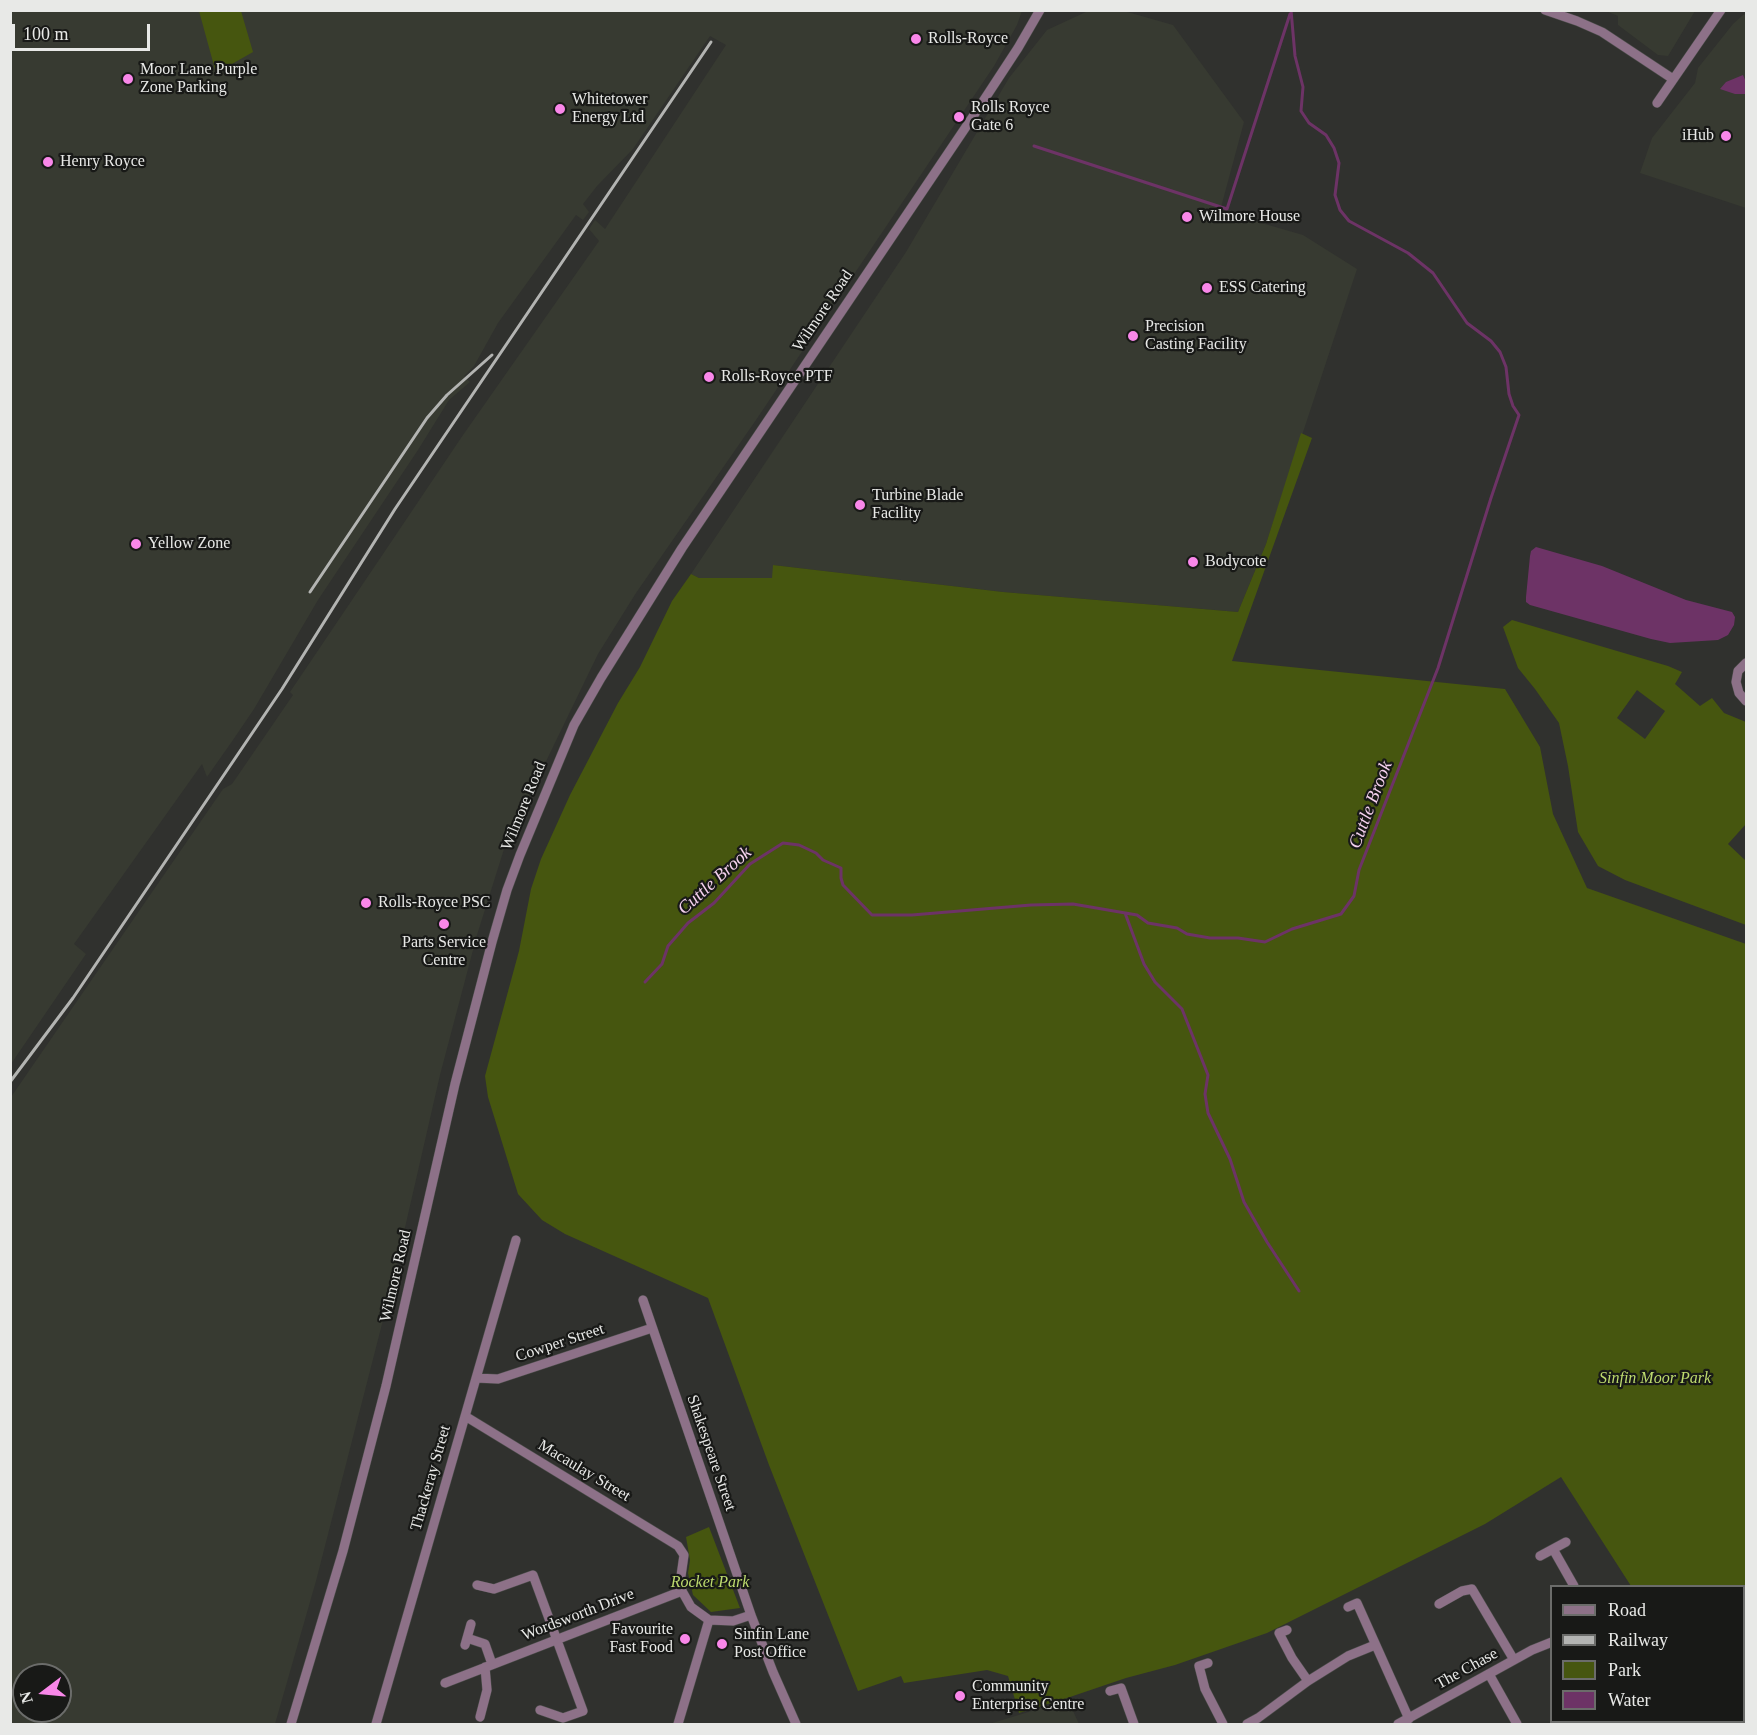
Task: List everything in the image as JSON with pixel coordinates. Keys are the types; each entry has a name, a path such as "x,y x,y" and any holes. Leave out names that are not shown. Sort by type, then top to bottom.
{"street":[{"name":"Wilmore Road","path":"291,1725 343,1551 386,1386 455,1084 492,942 520,855 574,725 682,548 980,106 1040,10"},
{"path":"1545,10 1602,32 1673,79"},
{"path":"1657,103 1721,10"},
{"path":"1746,663 1738,671 1736,682 1739,693 1746,701"},
{"name":"Thackeray Street","path":"376,1725 516,1240"},
{"name":"Shakespeare Street","path":"643,1300 751,1615 796,1725"},
{"name":"Cowper Street","path":"476,1378 498,1379 652,1328"},
{"name":"Macaulay Street","path":"465,1416 678,1546 684,1555 682,1590"},
{"path":"1540,1556 1566,1542"},
{"path":"1553,1549 1573,1585"},
{"path":"477,1585 494,1589 533,1575 583,1711 563,1718 540,1710"},
{"path":"1439,1604 1462,1591 1472,1589 1514,1660"},
{"path":"682,1590 691,1607 710,1620 733,1621 751,1615"},
{"name":"Wordsworth Drive","path":"445,1683 682,1590"},
{"path":"1348,1607 1357,1603 1409,1719"},
{"path":"678,1725 710,1620"},
{"path":"471,1624 466,1641 485,1644 489,1666 487,1690 480,1717"},
{"path":"1287,1630 1279,1633 1292,1658 1308,1681"},
{"name":"The Chase","path":"1398,1725 1532,1650 1550,1642"},
{"path":"1247,1725 1308,1681 1348,1656 1375,1645"},
{"path":"1208,1663 1199,1666 1205,1689 1223,1725"},
{"path":"1489,1674 1517,1725"},
{"path":"1110,1691 1121,1688 1134,1725"}],"shaded area":[{"path":"1695,10 1668,56 1658,55 1618,25 1618,16 1606,11"},
{"name":"Rolls-Royce","path":"11,11 1022,11 1017,25 994,66 756,420 636,593 598,654 505,846 477,935 440,1075 390,1293 316,1581 275,1724 11,1724 11,1097 223,789 232,784 293,695 290,692 463,435 599,241 589,229 595,220 605,229 726,45 710,36 633,149 583,204 589,212 583,220 576,215 498,323 474,366 464,376 470,382 449,400 318,600 254,709 233,740 207,777 202,764 74,944 86,954 11,1064"},
{"name":"Rolls-Royce","path":"1088,11 1124,11 1173,25 1244,122 1220,211 1303,235 1357,269 1266,544 1238,612 1003,592 773,565 773,578 699,578 691,574 906,252 1009,78 1047,30"},
{"path":"1746,14 1746,208 1640,173 1652,138 1695,83 1698,68 1733,24"},
{"path":"1068,1700 1079,1724 989,1724"}],"green space":[{"path":"199,11 241,11 253,52 216,73"},
{"name":"Sinfin Moor Park","path":"1301,433 1312,438 1232,661 1505,689 1540,747 1553,814 1587,888 1746,944 1746,1724 1714,1723 1745,1723 1745,1585 1630,1585 1561,1477 1485,1524 1267,1633 1175,1665 1126,1678 1019,1713 1008,1676 987,1670 904,1683 901,1676 858,1691 769,1465 708,1298 565,1234 542,1220 518,1194 488,1097 485,1076 519,951 531,889 541,859 570,795 618,703 640,667 672,601 691,574 699,578 772,578 773,565 1003,592 1238,612 1266,544"},
{"path":"1512,620 1668,666 1682,672 1675,684 1700,706 1712,698 1724,713 1746,722 1746,824 1728,844 1746,861 1746,925 1625,880 1598,866 1578,832 1559,723 1518,668 1503,627","holes":["1637,690 1665,711 1645,739 1617,718"]},
{"name":"Rocket Park","path":"709,1527 740,1608 711,1612 693,1595 688,1573 690,1560 686,1537"}],"water":[{"path":"1743,75 1746,82 1746,94 1735,94 1720,89 1726,82"},
{"path":"1536,547 1602,566 1686,600 1732,612 1735,617 1734,625 1728,635 1718,640 1670,643 1530,605 1526,602 1526,597 1530,556 1531,551"}],"waterway":[{"name":"Cuttle Brook","path":"645,982 662,964 668,946 688,923 714,903 750,864 783,843 799,845 841,868 843,885 872,915 912,915 1031,905 1073,904 1137,915 1148,923 1177,928 1187,934 1265,942 1292,929 1341,914 1354,896 1359,870 1438,668 1519,415 1509,394 1506,367 1500,352 1491,341 1467,323 1433,273 1408,253 1349,221 1340,210 1335,195 1339,163 1334,148 1326,135 1309,123 1301,111 1303,87 1295,56 1291,10"},
{"path":"1034,146 1227,209 1290,14"},
{"path":"1125,913 1144,964 1155,982 1182,1009 1208,1075 1205,1094 1208,1113 1230,1159 1244,1202 1299,1291"}],"railway":[{"path":"10,1082 73,998 282,689 395,509 711,42"},
{"path":"310,592 427,418 447,395 492,355"}],"place":[{"name":"Rolls-Royce","path":"916,39"},
{"name":"Moor Lane Purple Zone Parking","path":"128,79"},
{"name":"Whitetower Energy Ltd","path":"560,109"},
{"name":"Rolls Royce Gate 6","path":"959,117"},
{"name":"iHub","path":"1726,136"},
{"name":"Henry Royce","path":"48,162"},
{"name":"Wilmore House","path":"1187,217"},
{"name":"ESS Catering","path":"1207,288"},
{"name":"Precision Casting Facility","path":"1133,336"},
{"name":"Rolls-Royce PTF","path":"709,377"},
{"name":"Turbine Blade Facility","path":"860,505"},
{"name":"Yellow Zone","path":"136,544"},
{"name":"Bodycote","path":"1193,562"},
{"name":"Rolls-Royce PSC","path":"366,903"},
{"name":"Parts Service Centre","path":"444,924"},
{"name":"Favourite Fast Food","path":"685,1639"},
{"name":"Sinfin Lane Post Office","path":"722,1644"},
{"name":"Community Enterprise Centre","path":"960,1696"}]}
